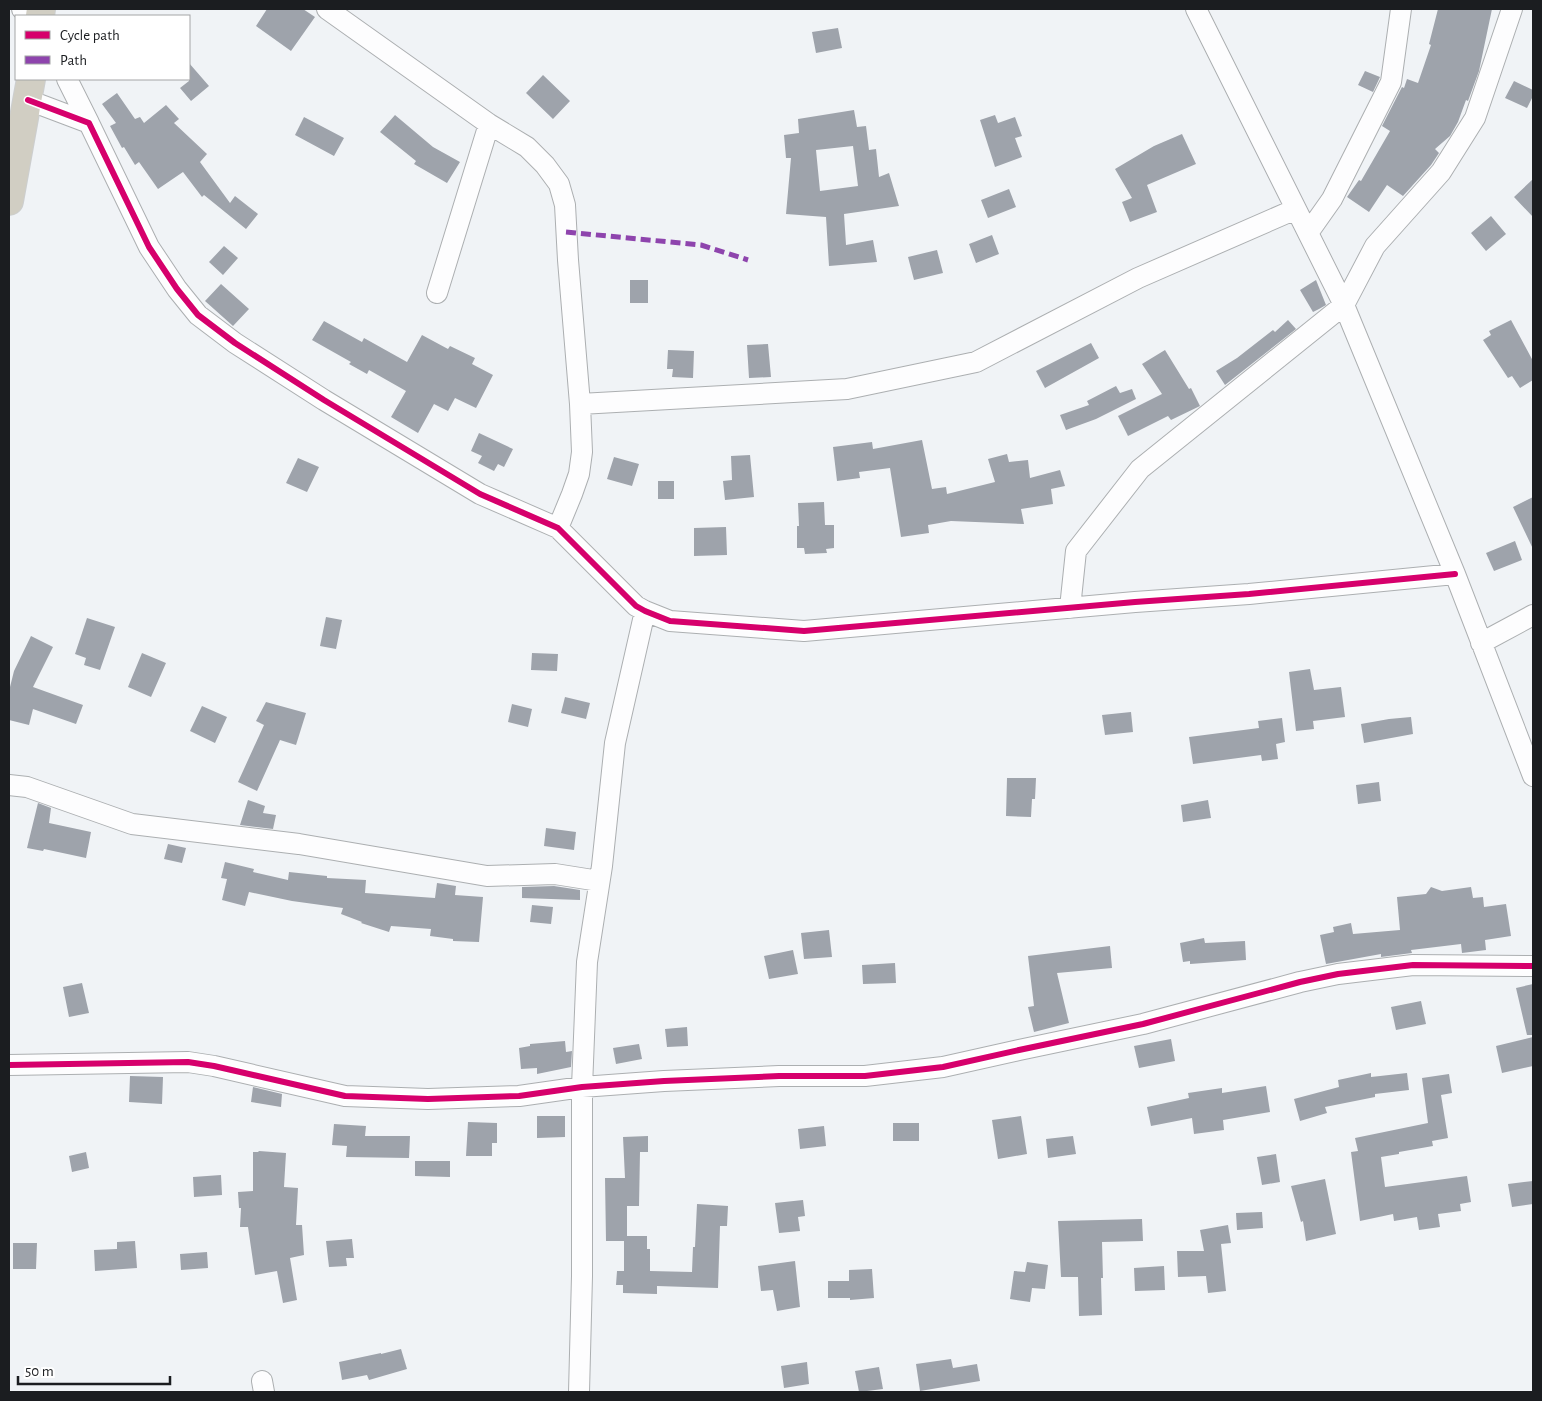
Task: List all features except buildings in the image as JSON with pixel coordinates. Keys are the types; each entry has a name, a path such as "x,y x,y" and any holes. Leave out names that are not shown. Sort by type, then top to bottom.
{"highway":[{"path":"9,201 23,108"}],"street":[{"path":"327,9 489,124 527,148 545,165 559,184 565,206 582,452 579,474 558,528"},
{"path":"1196,9 1344,305 1455,574 1533,776"},
{"path":"1308,233 1332,199 1391,82 1401,9"},
{"path":"1070,608 1076,551 1140,469 1344,305 1375,246 1441,172 1475,118 1512,9"},
{"path":"68,80 149,247 198,315 235,343 275,369 480,494 558,528 636,606 645,612 670,621 804,631 1249,594 1455,574"},
{"path":"23,108 89,123"},
{"path":"438,292 489,124"},
{"path":"580,404 847,389 976,362 1138,278 1296,209"},
{"path":"579,1392 582,1266 582,1087 587,962 599,882 615,743 645,612"},
{"path":"1481,642 1533,615"},
{"path":"9,785 27,787 132,824 299,844 487,876 555,874 599,882"},
{"path":"9,1065 188,1062 214,1066 345,1096 428,1099 519,1096 582,1087 664,1081 779,1076 865,1076 943,1067 1143,1024 1300,982 1338,974 1414,966 1533,966"}],"marked path":[{"path":"566,232 701,245 748,260"}],"cycle path":[{"path":"28,100 89,123 149,247 177,289 198,315 235,343 324,400 480,494 558,528 636,606 670,621 804,631 1249,594 1455,574"},
{"path":"9,1065 188,1062 214,1066 345,1096 428,1099 519,1096 582,1087 664,1081 779,1076 865,1076 943,1067 1143,1024 1300,982 1338,974 1413,965 1533,966"}]}
